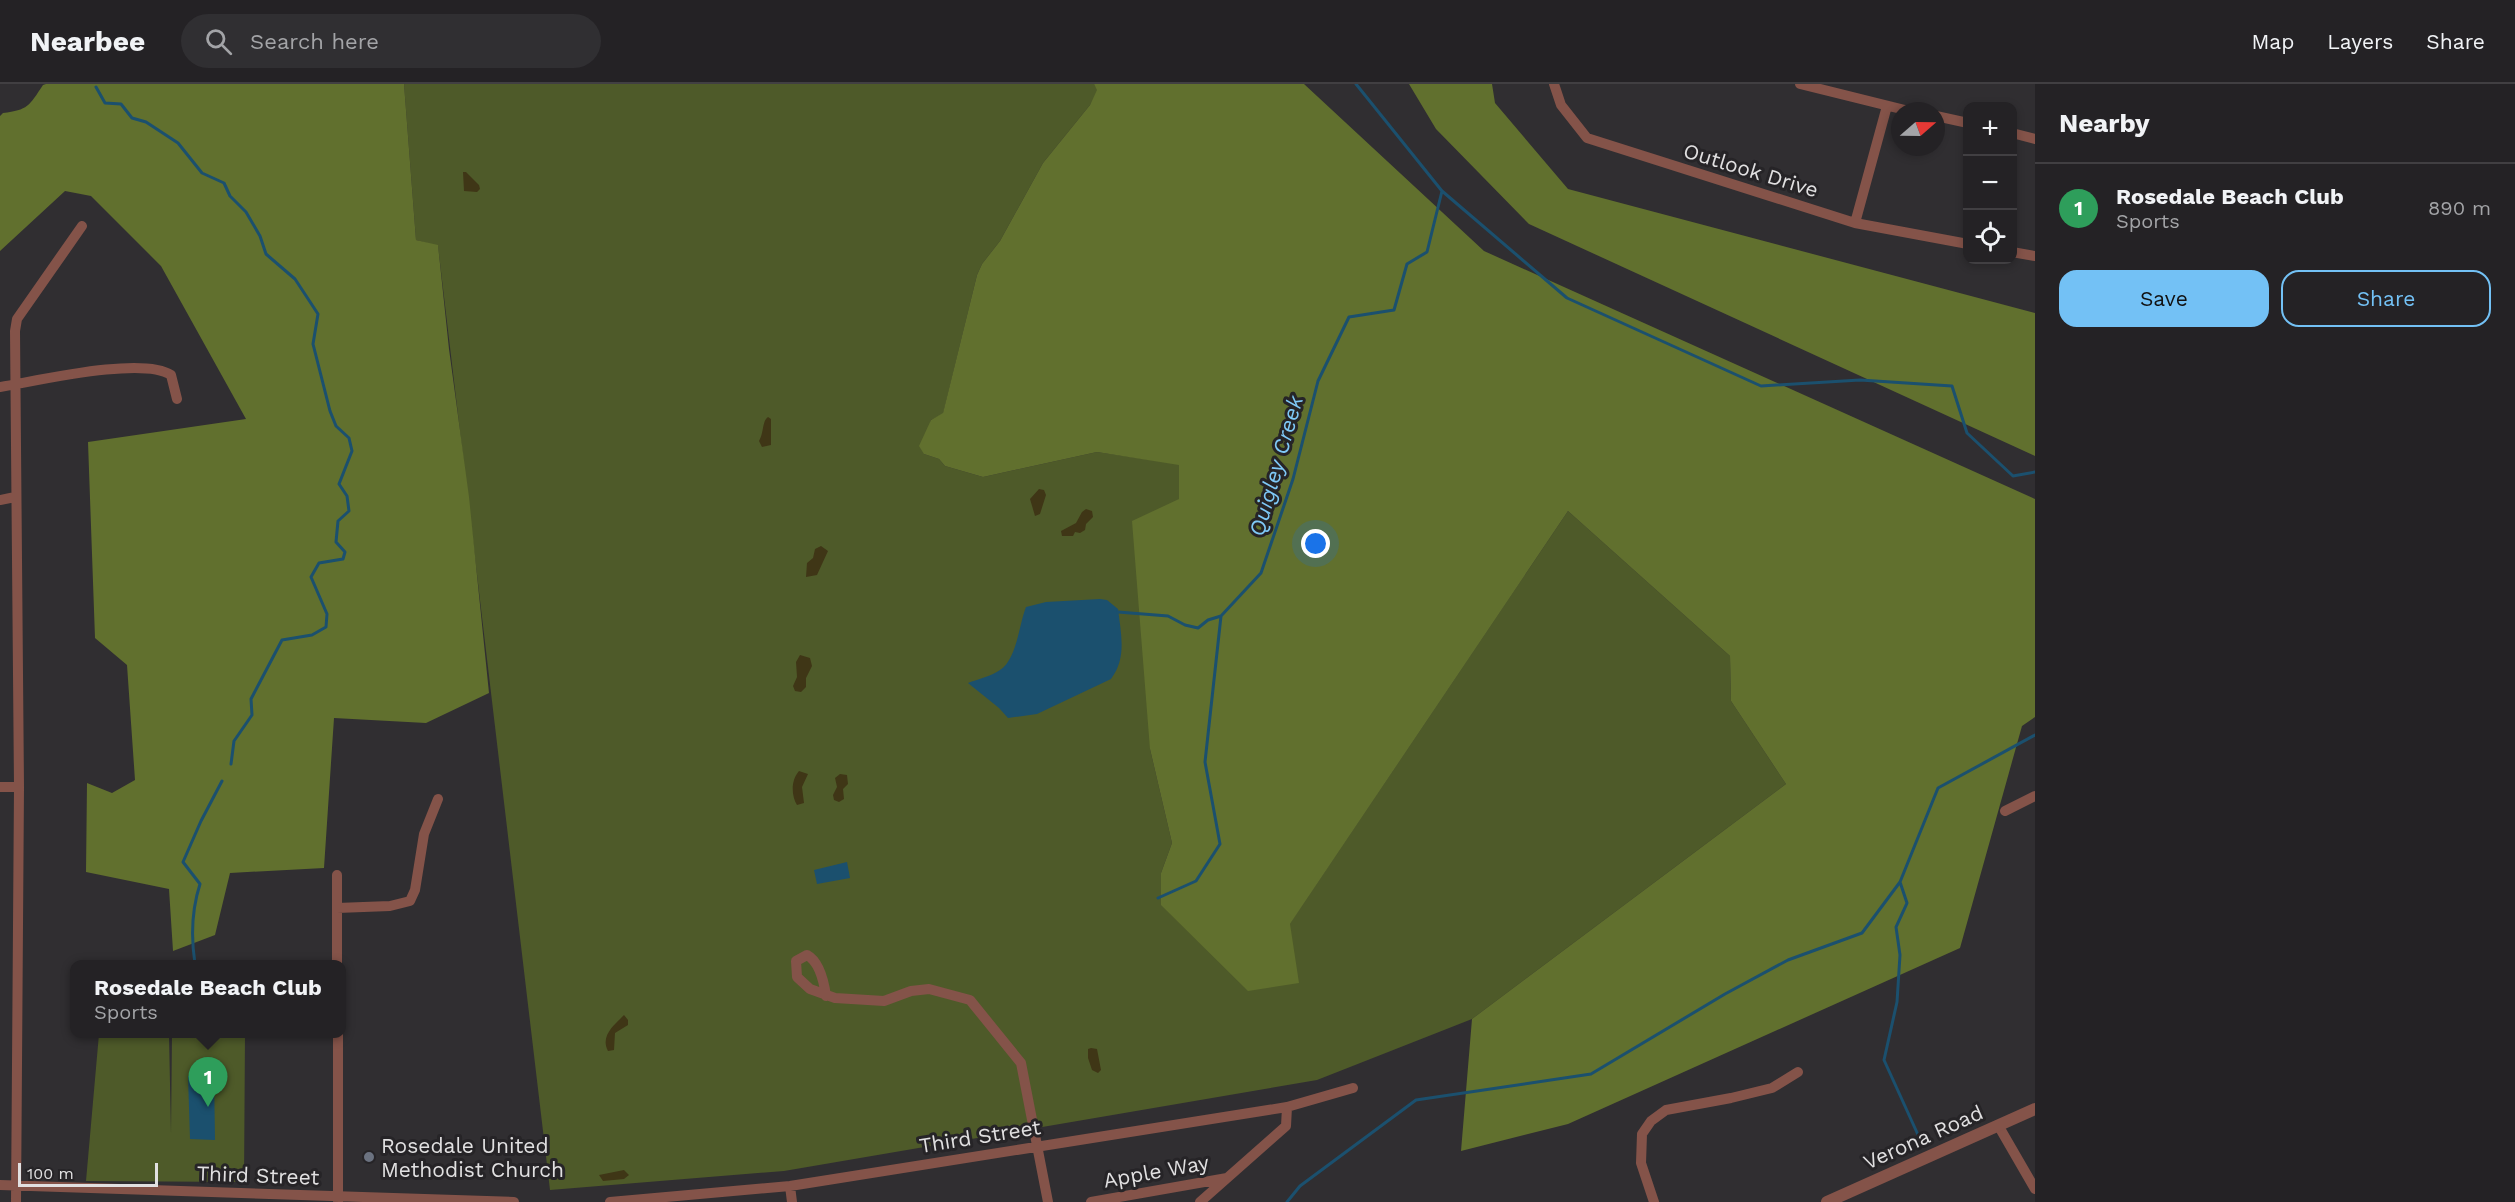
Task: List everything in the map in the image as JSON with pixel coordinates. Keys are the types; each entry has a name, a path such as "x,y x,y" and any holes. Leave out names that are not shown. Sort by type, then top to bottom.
{"street":[{"name":"Outlook Drive","path":"1554,84 1562,105 1587,138 1855,223 1963,243"},
{"path":"1800,84 1891,107"},
{"path":"1855,223 1887,106"},
{"path":"1945,118 1963,122"},
{"path":"2017,134 2035,139"},
{"path":"16,1202 19,787 15,331 18,319 81,226"},
{"path":"2017,253 2035,256"},
{"path":"0,387 128,367 165,371 171,375 177,399"},
{"path":"0,500 15,497"},
{"path":"0,787 19,787"},
{"path":"2006,811 2035,796"},
{"path":"337,908 390,906 410,901 415,890 424,834 438,799"},
{"path":"337,875 337,960"},
{"path":"826,996 884,1001 911,991 929,989 969,1000 1022,1063 1048,1202"},
{"path":"338,1038 338,1199"},
{"path":"1654,1202 1641,1163 1642,1134 1652,1121 1666,1110 1772,1088 1798,1072"},
{"name":"Third Street","path":"610,1202 790,1186 1287,1107 1353,1088"},
{"path":"1200,1202 1286,1126 1287,1107"},
{"name":"Verona Road","path":"1827,1202 2035,1109"},
{"path":"1998,1125 2035,1189"},
{"name":"Apple Way","path":"1091,1202 1227,1178"},
{"name":"Third Street","path":"0,1185 338,1199 514,1202"},
{"path":"790,1186 792,1202"}],"green space":[{"path":"46,84 404,84 416,240 438,245 469,497 489,693 426,723 334,718 324,868 230,873 215,935 173,951 169,889 86,872 87,783 112,793 135,780 127,665 95,638 88,442 246,419 161,266 91,196 65,191 0,251 0,116 27,106"},
{"path":"404,84 1094,84 1098,90 1090,105 1043,163 1000,241 982,264 977,275 943,414 931,420 924,454 939,459 945,466 983,477 1097,452 1179,464 1179,499 1150,749 1172,843 1161,873 1298,983 1289,925 1568,511 1730,656 1731,701 1786,784 1472,1019 1317,1080 784,1171 550,1190 438,246 416,240"},
{"path":"1094,84 1304,84 1484,251 2035,499 2035,717 2022,726 1960,948 1568,1124 1461,1151 1472,1019 1786,784 1731,701 1730,656 1568,511 1290,924 1299,983 1248,991 1161,905 1161,873 1172,843 1150,749 1132,521 1179,499 1179,465 1097,452 983,477 945,466 939,459 924,454 919,446 931,420 943,413 977,275 982,264 1000,241 1043,163 1090,105 1097,90"},
{"path":"1409,84 1492,84 1495,103 1568,189 2035,313 2035,456 1529,224 1436,129"},
{"path":"99,1038 169,1038 171,1133 172,1038 245,1038 244,1182 86,1181"}],"sand":[{"path":"463,172 466,172 479,185 480,189 477,192 464,191"},
{"path":"768,417 771,419 771,445 762,447 759,441"},
{"path":"1039,489 1044,490 1046,495 1040,514 1035,516 1030,499"},
{"path":"1086,509 1092,511 1093,517 1086,524 1085,530 1080,533 1075,532 1073,536 1062,536 1061,531 1076,523"},
{"path":"821,546 828,551 817,575 806,577 807,563 813,558 815,549"},
{"path":"800,655 810,658 812,666 806,678 806,687 801,692 795,691 793,686 797,677 796,662"},
{"path":"799,771 808,774 802,787 804,803 797,805 793,788 794,779"},
{"path":"840,774 847,775 848,784 843,789 844,799 839,802 834,800 833,795 837,787 835,778"},
{"path":"624,1015 628,1020 628,1025 615,1033 614,1050 608,1051 607,1036"},
{"path":"1088,1049 1097,1049 1101,1070 1098,1073 1092,1070 1088,1058"},
{"path":"624,1170 629,1175 624,1179 603,1181 599,1175"}],"water":[{"path":"1107,600 1118,609 1121,654 1111,679 1037,714 1008,718 968,683 993,674 1006,665 1014,650 1026,607 1046,602"},
{"path":"847,862 850,878 817,884 814,870"},
{"path":"214,1075 215,1140 190,1139 188,1076"}],"waterway":[{"name":"Quigley Creek","path":"1158,898 1196,881 1220,844 1205,762 1221,616 1261,573 1293,479 1318,381 1349,317 1394,310 1407,264 1427,252 1442,191 1356,84"},
{"path":"96,87 105,103 121,104 132,118 146,122 178,143 202,173 224,183 230,196 246,212 260,236 266,254 295,279 318,314 313,344 330,411 336,426 349,438 352,451 339,484 347,496 349,511 338,521 336,542 345,552 343,559 319,563 311,577 327,614 326,627 312,635 282,640 251,699 252,715 234,741 231,764"},
{"path":"1442,191 1567,298 1761,386 1860,380 1952,386 1967,433 2013,476 2035,472"},
{"path":"1118,612 1168,616 1185,625 1198,628 1208,620 1221,616"},
{"path":"1287,1202 1300,1186 1416,1100 1591,1074 1725,994 1788,960 1862,933 1900,882 1938,788 2035,735"},
{"path":"195,960 193,924 200,884 183,862 222,781"},
{"path":"1900,882 1907,903 1896,927 1900,955 1897,1002 1884,1060 1919,1137"}],"place":[{"name":"Rosedale Beach Club","path":"208,1107"},
{"name":"Rosedale United Methodist Church","path":"369,1157"}]}
